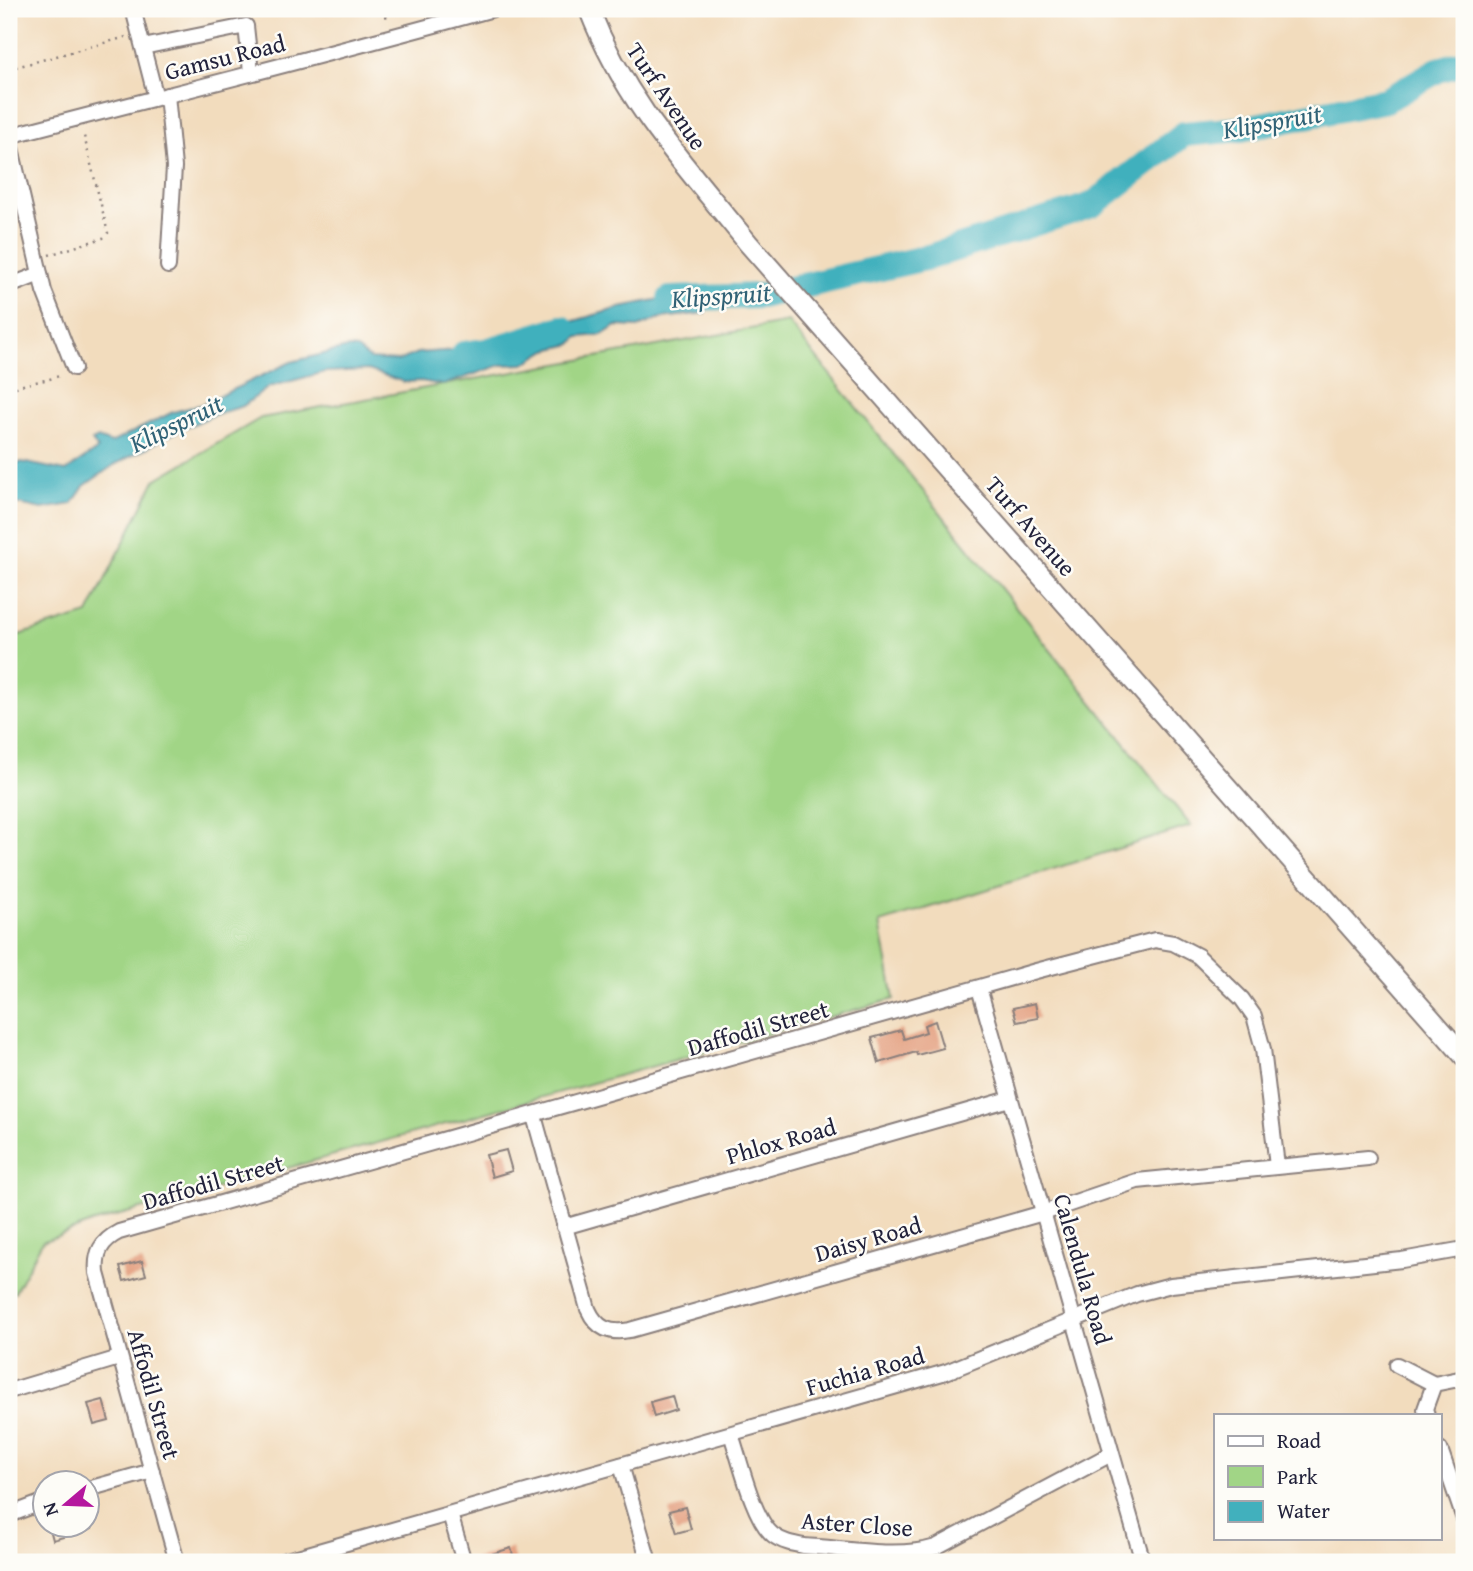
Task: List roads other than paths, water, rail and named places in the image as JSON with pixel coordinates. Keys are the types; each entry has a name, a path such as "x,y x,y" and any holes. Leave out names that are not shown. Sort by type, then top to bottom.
{"main road":[{"name":"Turf Avenue","path":"589,9 614,66 650,124 748,243 1464,1056"}],"street":[{"path":"133,9 161,96 174,167 168,266"},
{"name":"Gamsu Road","path":"9,137 251,72 302,62 493,9"},
{"path":"141,40 246,26 251,72"},
{"path":"9,137 49,307 74,368"},
{"path":"9,286 40,274"},
{"name":"Daffodil Street","path":"106,1240 128,1229 1145,942 1164,941 1190,950 1242,999 1254,1016 1263,1049 1277,1166"},
{"name":"Calendula Road","path":"979,988 1143,1562"},
{"name":"Phlox Road","path":"564,1227 1010,1099"},
{"name":"Daisy Road","path":"534,1116 591,1316 606,1330 622,1331 1043,1213 1137,1181 1368,1158"},
{"name":"Affodil Street","path":"106,1240 97,1255 97,1273 177,1562"},
{"name":"Fuchia Road","path":"280,1562 946,1371 1136,1294 1171,1285 1464,1252"},
{"path":"9,1391 119,1358"},
{"path":"1397,1365 1434,1384 1464,1378"},
{"path":"1427,1414 1425,1409 1434,1384"},
{"name":"Aster Close","path":"732,1434 758,1514 772,1534 792,1544 804,1546 893,1552 910,1552 936,1546 1111,1454"},
{"path":"1442,1455 1464,1520"},
{"path":"621,1465 649,1562"},
{"path":"102,1485 152,1471"},
{"path":"9,1515 32,1506"},
{"path":"450,1514 464,1562"}],"water":[{"path":"707,294 705,313 661,318 638,327 616,326 602,335 578,337 572,344 547,350 524,364 501,365 443,385 421,381 404,382 368,370 325,372 269,387 243,406 180,430 114,465 84,486 72,504 42,509 9,502 9,466 22,462 66,471 98,449 92,441 98,438 111,443 173,412 200,405 291,362 347,348 357,349 370,359 398,361 417,353 520,345 536,332 626,306 679,295"}],"waterway":[{"name":"Klipspruit","path":"670,299 760,296 929,257 1092,205 1184,134 1241,129 1386,100 1438,70 1464,63"},
{"name":"Klipspruit","path":"464,354 486,351 562,328"}]}
